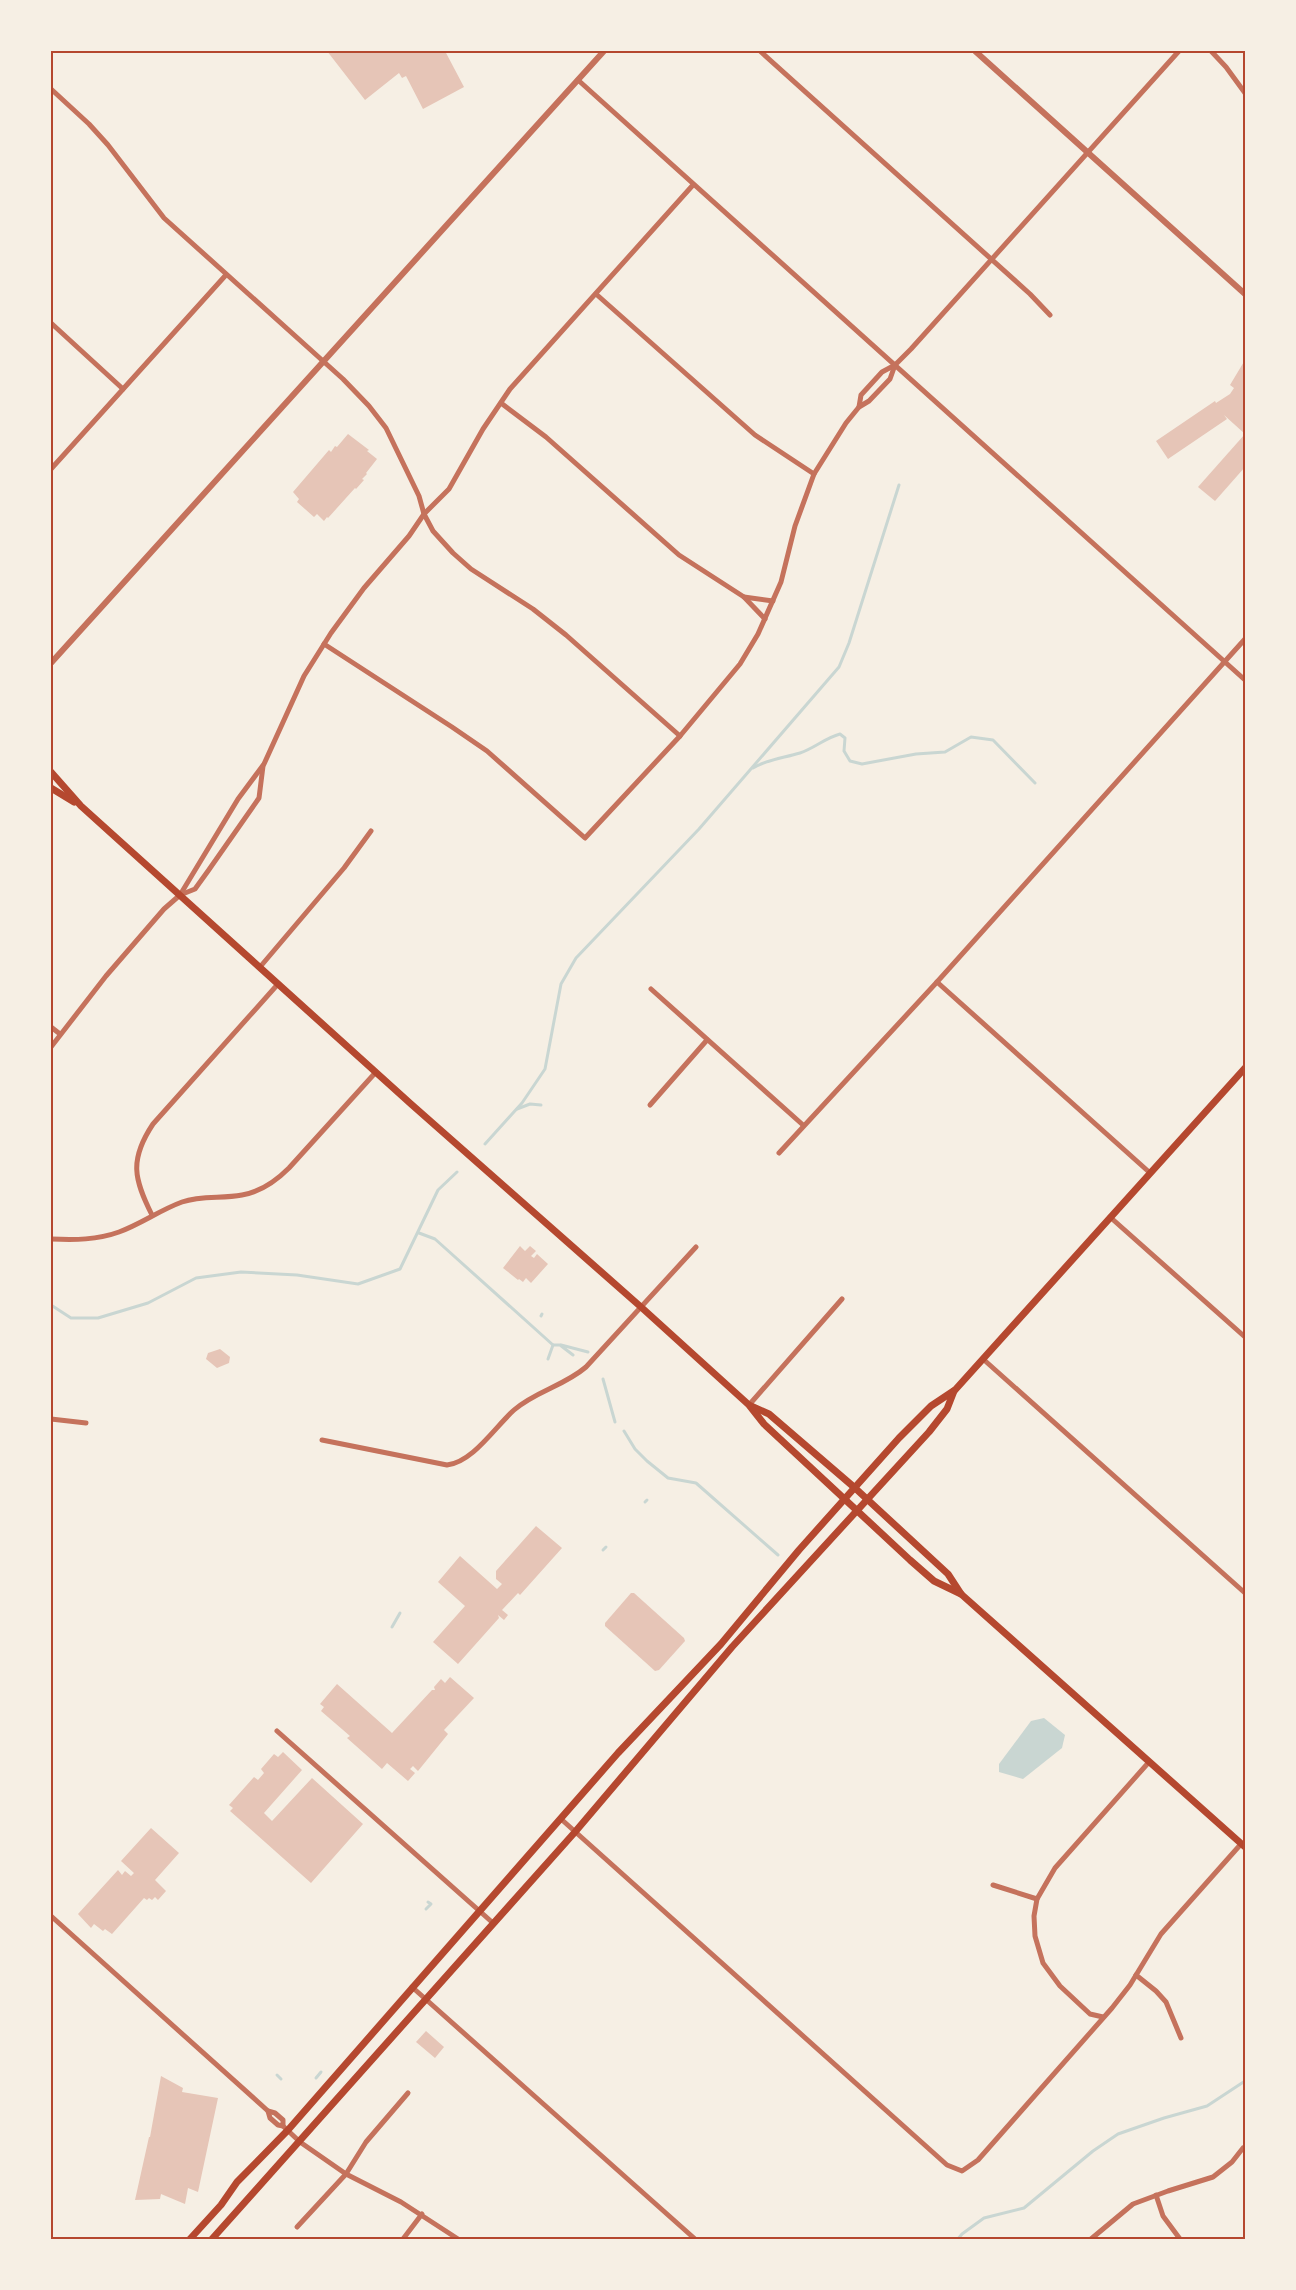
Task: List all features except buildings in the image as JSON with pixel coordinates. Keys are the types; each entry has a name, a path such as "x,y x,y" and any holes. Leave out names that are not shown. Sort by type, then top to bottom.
{"main road":[{"path":"51,772 81,806 749,1405 764,1424 934,1581 961,1594"},
{"path":"51,788 81,806"},
{"path":"190,2239 221,2205 237,2182 618,1753 721,1644 799,1550 931,1406 955,1390 1149,1172 1244,1070"},
{"path":"212,2239 575,1832 717,1664 935,1424 947,1409 955,1390"},
{"path":"749,1405 769,1414 855,1488 948,1574 961,1594 1243,1846"}],"street":[{"path":"51,663 604,51"},
{"path":"760,51 1050,315"},
{"path":"975,51 1245,294"},
{"path":"859,407 861,395 882,372 895,365 1179,51"},
{"path":"1211,51 1245,93"},
{"path":"578,80 1245,680"},
{"path":"51,89 108,145 164,218 225,276 357,393 386,428 419,496 424,514 434,531 471,569 533,609 566,635 680,736"},
{"path":"51,1047 106,976 164,909 180,895 222,829 238,799 264,764 304,676 324,644 364,588 409,536 424,514 449,489 510,389 693,185"},
{"path":"51,469 225,276"},
{"path":"596,294 755,435 814,474"},
{"path":"51,323 123,389"},
{"path":"324,644 480,746 585,838 680,736 740,664 765,619 781,582 795,526 814,474 846,423 859,407 869,401 890,379 895,365"},
{"path":"501,403 546,437 679,555 744,597 765,619"},
{"path":"744,597 773,600"},
{"path":"778,1153 937,982 1245,639"},
{"path":"180,895 195,889 259,798 264,764"},
{"path":"260,967 331,884 370,831"},
{"path":"937,982 1149,1172"},
{"path":"152,1215 140,1191 135,1173 138,1149 142,1139 279,984"},
{"path":"651,989 803,1125"},
{"path":"51,1027 60,1034"},
{"path":"650,1105 707,1040"},
{"path":"51,1239 83,1240 120,1232 182,1202 203,1197 240,1196 276,1181 376,1072"},
{"path":"1110,1217 1245,1337"},
{"path":"322,1440 447,1465 462,1461 522,1404 579,1374 696,1247"},
{"path":"749,1405 842,1299"},
{"path":"983,1359 1245,1593"},
{"path":"51,1419 86,1423"},
{"path":"277,1731 493,1923"},
{"path":"1103,2017 1090,2014 1060,1986 1042,1963 1035,1936 1034,1916 1037,1899 1055,1868 1149,1762"},
{"path":"561,1819 946,2165 962,2171 978,2160 1103,2017 1136,1975 1161,1934 1243,1846"},
{"path":"993,1886 1037,1899"},
{"path":"51,1916 268,2111 274,2122 346,2174 422,2214 458,2239"},
{"path":"1136,1975 1166,2002 1181,2038"},
{"path":"412,1987 695,2239"},
{"path":"297,2227 346,2174 366,2142 408,2093"},
{"path":"1090,2239 1133,2204 1213,2177 1232,2162 1243,2148"},
{"path":"1156,2195 1163,2216 1180,2239"},
{"path":"403,2239 422,2214"}],"shaded area":[{"path":"1044,1718 1065,1735 1062,1748 1023,1779 999,1772 999,1764 1031,1721"}],"waterway":[{"path":"485,1144 522,1103 545,1069 561,984 576,958 699,829 839,667 849,643 899,485"},
{"path":"753,768 805,751 840,734 845,738 844,751 850,761 862,764 916,754 945,752 971,737 993,740 1035,783"},
{"path":"517,1109 530,1104 541,1105"},
{"path":"51,1305 71,1318 98,1318 148,1303 196,1278 241,1272 297,1275 358,1284 400,1269 438,1190 457,1172"},
{"path":"419,1233 435,1239 553,1345 560,1345 573,1355"},
{"path":"548,1359 553,1345"},
{"path":"561,1345 588,1352"},
{"path":"603,1379 615,1422"},
{"path":"624,1431 635,1449 668,1478 696,1483 778,1555"},
{"path":"603,1550 606,1547"},
{"path":"392,1627 400,1613"},
{"path":"426,1909 431,1904 428,1902"},
{"path":"316,2078 321,2072"},
{"path":"277,2075 281,2079"},
{"path":"958,2239 984,2218 1024,2208 1093,2151 1118,2134 1207,2106 1245,2081"}]}
